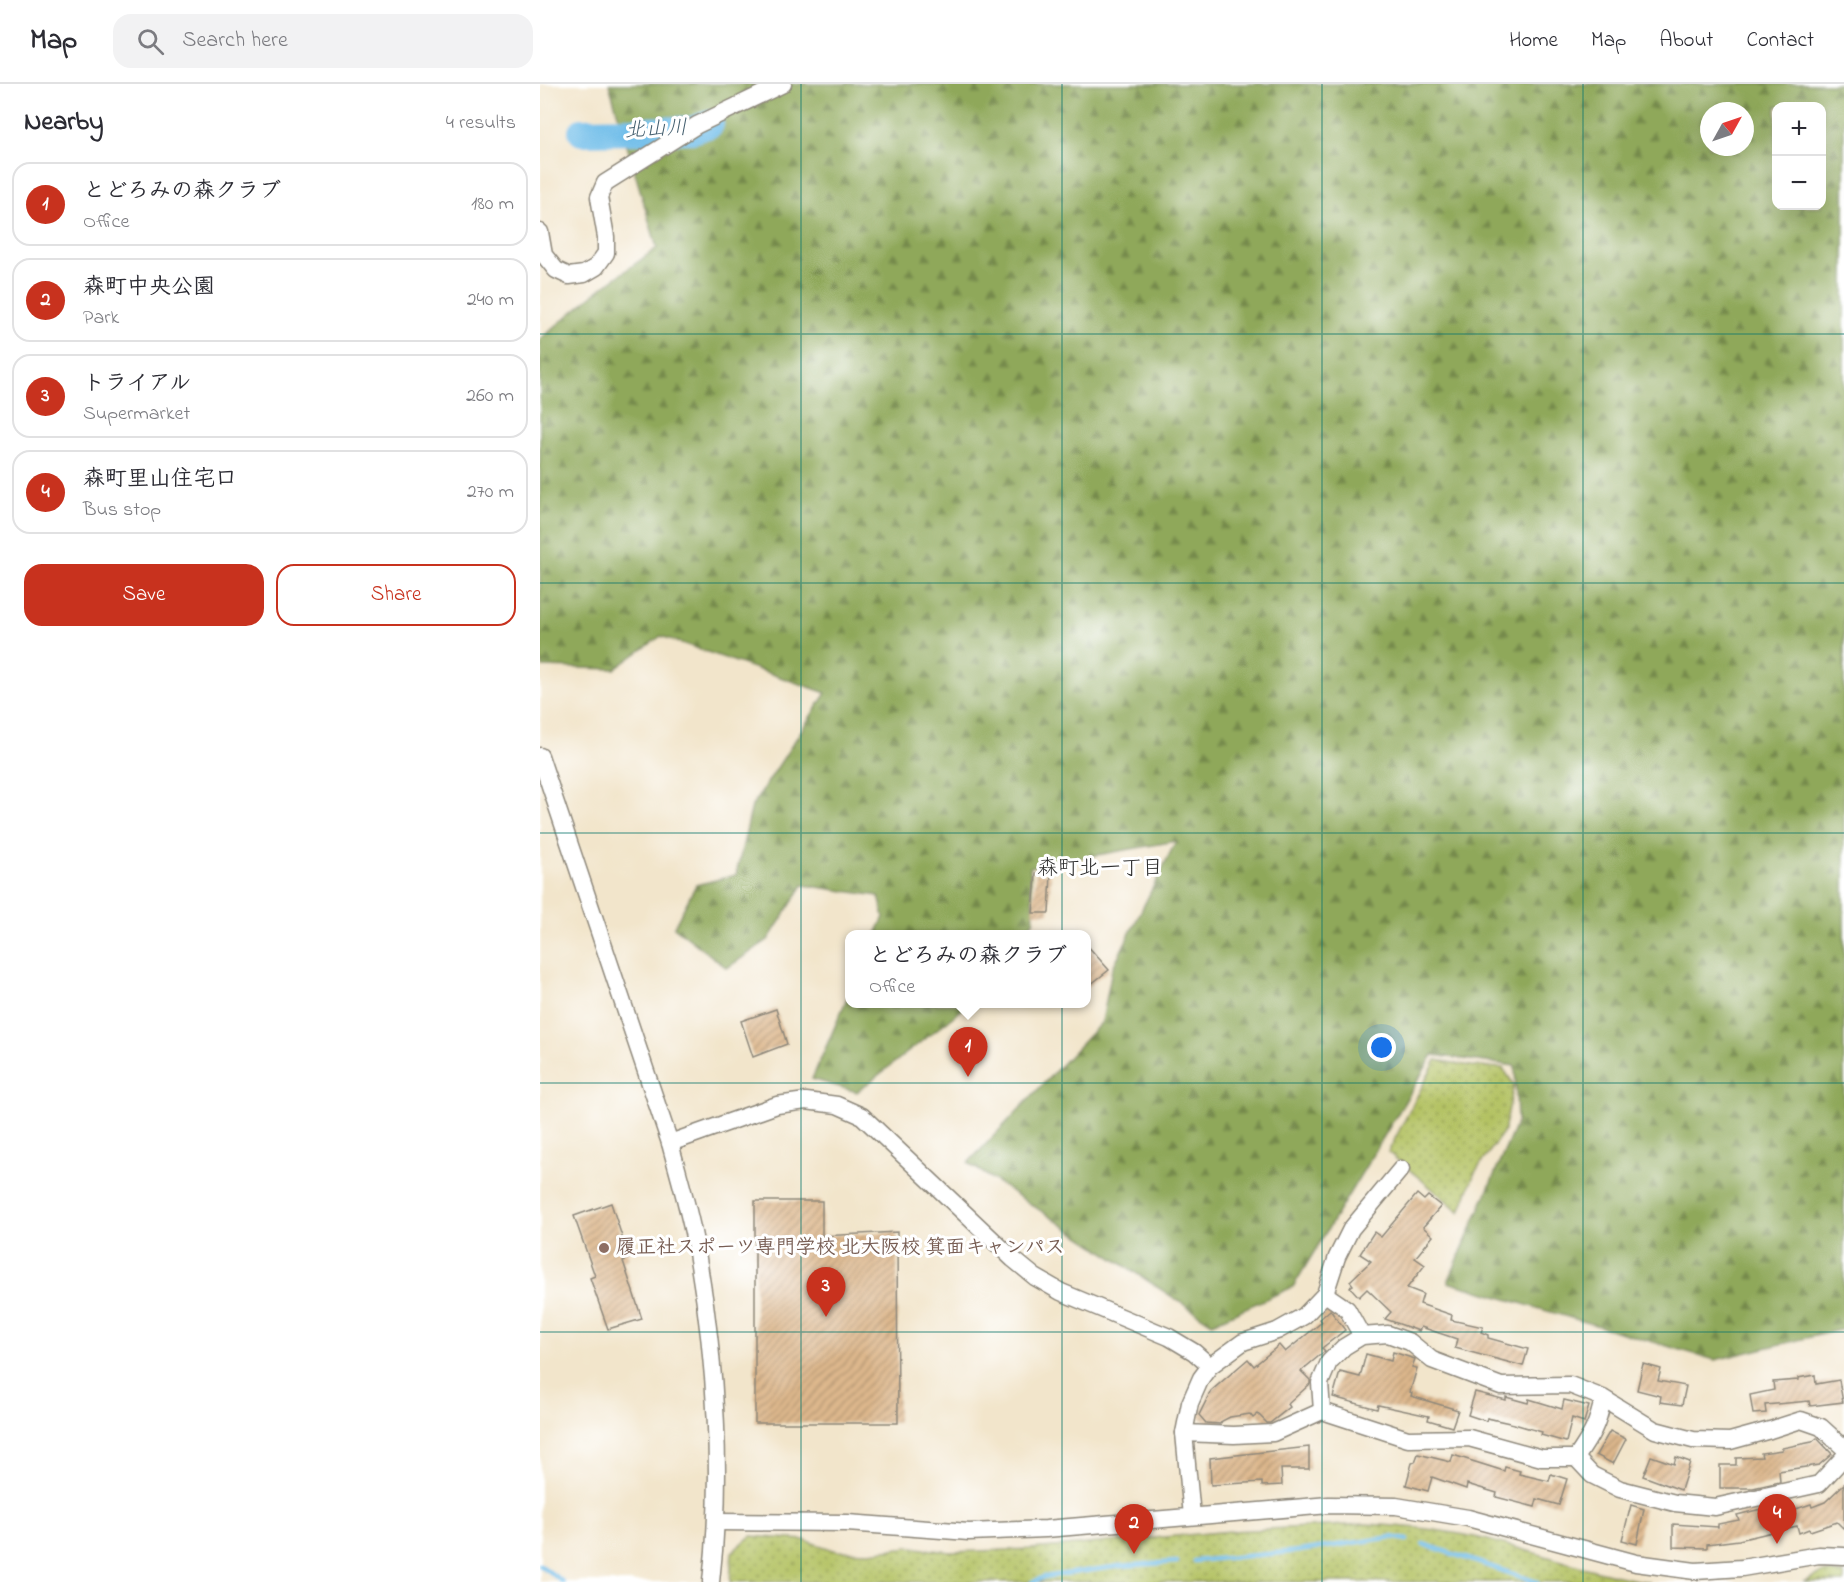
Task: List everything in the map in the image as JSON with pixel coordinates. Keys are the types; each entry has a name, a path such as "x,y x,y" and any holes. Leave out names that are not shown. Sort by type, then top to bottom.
{"street":[{"path":"540,232 544,255 556,270 569,276 584,274 596,267 606,252 606,237 599,197 605,183 697,125 783,84"},
{"path":"540,756 670,1143 698,1258 707,1317 712,1376 717,1522 711,1582"},
{"path":"670,1143 777,1105 806,1101 837,1105 862,1116 1013,1259 1035,1277 1061,1292 1169,1337 1210,1365"},
{"path":"1192,1516 1184,1433 1190,1403 1201,1378 1210,1365 1243,1342 1277,1331 1304,1316 1325,1294 1337,1257 1351,1229 1401,1169"},
{"path":"1325,1294 1347,1309 1362,1336"},
{"path":"1322,1411 1320,1383 1329,1362 1344,1347 1362,1336 1388,1334 1410,1342 1432,1360 1501,1386 1570,1385 1603,1398 1655,1430 1693,1440 1730,1441 1801,1420 1821,1427 1844,1448"},
{"path":"1576,1458 1599,1419 1603,1398"},
{"path":"1184,1433 1234,1435 1273,1433 1322,1411 1407,1439 1469,1438 1542,1458 1576,1458 1592,1475 1620,1489 1675,1503 1715,1507 1819,1484 1844,1457"},
{"path":"717,1522 847,1522 969,1532 1046,1529 1329,1505 1396,1506 1468,1518 1636,1563 1695,1571 1742,1568 1819,1555 1844,1556"}],"green space":[{"path":"609,84 1844,84 1844,1329 1715,1360 1448,1282 1517,1122 1515,1066 1433,1055 1293,1287 1212,1323 968,1163 1102,1022 1112,969 1176,841 1030,867 1034,920 1027,930 878,930 884,917 879,896 803,885 768,940 727,968 674,927 696,885 736,875 752,806 826,693 661,636 615,669 543,667 540,658 540,339 600,289 657,248"},
{"path":"845,1003 845,1008 964,1008 857,1092 812,1079"},
{"path":"1436,1060 1471,1066 1503,1068 1514,1085 1504,1131 1475,1172 1460,1212 1388,1152"},
{"path":"1366,1524 1461,1534 1605,1573 1649,1582 730,1582 732,1552 751,1536 804,1540 837,1551 870,1552 908,1547 951,1552 1031,1549 1231,1531"},
{"path":"1824,1572 1844,1574 1844,1582 1803,1582"}],"building":[{"path":"1036,873 1051,874 1049,913 1033,913"},
{"path":"1091,950 1109,970 1091,984"},
{"path":"776,1009 787,1044 753,1057 741,1021"},
{"path":"1417,1194 1424,1200 1428,1196 1441,1206 1423,1227 1433,1236 1415,1258 1425,1265 1407,1288 1423,1294 1420,1304 1452,1315 1451,1320 1483,1327 1481,1332 1488,1335 1488,1338 1528,1349 1523,1366 1455,1348 1457,1339 1421,1327 1419,1331 1385,1319 1391,1312 1367,1289 1359,1297 1350,1287 1353,1285 1350,1281 1371,1261 1360,1254 1374,1232 1381,1237"},
{"path":"755,1201 822,1201 822,1236 897,1232 898,1423 755,1423"},
{"path":"611,1203 629,1258 623,1261 642,1319 608,1329 590,1278 595,1276 574,1216"},
{"path":"1330,1310 1345,1330 1322,1348 1325,1351 1301,1371 1310,1380 1310,1384 1288,1404 1290,1407 1270,1423 1258,1414 1253,1418 1250,1414 1230,1417 1220,1424 1206,1423 1199,1415 1211,1391 1248,1359 1254,1366 1279,1345 1285,1352 1322,1322 1320,1319"},
{"path":"1393,1352 1415,1359 1412,1367 1417,1368 1410,1392 1411,1396 1458,1410 1452,1427 1428,1420 1429,1416 1378,1405 1377,1409 1333,1397 1340,1372 1360,1377 1366,1354 1391,1361"},
{"path":"1643,1364 1661,1369 1658,1381 1686,1386 1682,1405 1660,1402 1661,1396 1637,1390"},
{"path":"1815,1375 1816,1384 1839,1380 1843,1402 1810,1406 1809,1401 1765,1405 1766,1413 1753,1414 1750,1395 1774,1390 1773,1382 1798,1380 1798,1378"},
{"path":"1475,1392 1528,1403 1529,1399 1562,1409 1564,1400 1589,1406 1584,1422 1572,1418 1566,1442 1514,1424 1487,1418 1486,1421 1468,1415"},
{"path":"1610,1431 1626,1439 1613,1464 1596,1455"},
{"path":"1817,1438 1832,1454 1819,1465 1779,1471 1780,1482 1753,1488 1720,1488 1720,1465 1736,1465 1736,1458 1762,1457 1761,1453 1812,1442"},
{"path":"1309,1447 1309,1469 1281,1469 1282,1485 1262,1486 1262,1482 1211,1485 1210,1458"},
{"path":"1418,1454 1451,1462 1453,1455 1504,1471 1505,1467 1520,1471 1519,1474 1549,1481 1551,1474 1567,1479 1559,1505 1537,1499 1535,1507 1496,1497 1497,1493 1467,1484 1466,1489 1432,1477 1428,1491 1406,1485 1412,1463 1415,1462"},
{"path":"1651,1456 1674,1464 1676,1457 1690,1462 1681,1490 1643,1476"},
{"path":"1844,1484 1844,1529 1837,1522 1799,1533 1797,1526 1739,1540 1707,1544 1707,1548 1673,1547 1673,1524 1718,1527 1718,1524 1739,1520 1737,1515 1761,1509 1762,1515 1786,1507 1787,1512 1811,1504 1812,1507 1825,1502"},
{"path":"1631,1505 1644,1509 1637,1544 1622,1540"}],"waterway":[{"name":"北山川","path":"582,132 692,130 710,124"},
{"path":"1194,1561 1299,1551 1392,1537 1407,1540"},
{"path":"1423,1544 1537,1582"},
{"path":"1033,1582 1044,1577 1120,1566 1177,1562"},
{"path":"540,1565 563,1582"}],"place":[{"name":"とどろみの森クラブ","path":"968,1077"},
{"name":"履正社スポーツ専門学校 北大阪校 箕面キャンパス","path":"604,1248"},
{"name":"トライアル","path":"826,1317"},
{"name":"森町里山住宅口","path":"1777,1544"},
{"name":"森町中央公園","path":"1134,1554"}],"district":[{"name":"森町北一丁目","path":"1100,869"}]}
